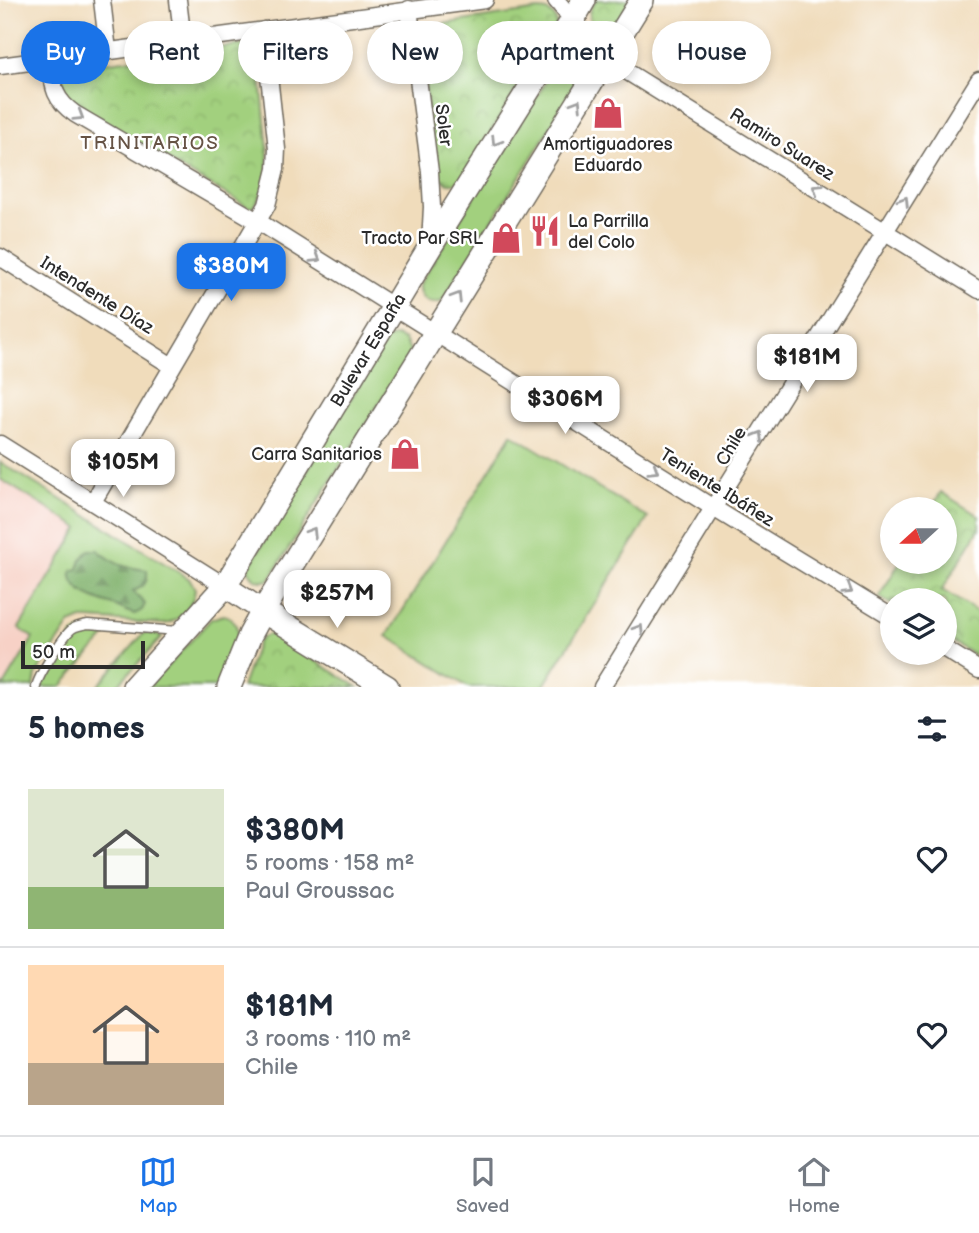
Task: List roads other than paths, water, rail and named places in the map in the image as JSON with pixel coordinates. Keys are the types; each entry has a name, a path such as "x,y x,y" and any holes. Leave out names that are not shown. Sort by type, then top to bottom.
{"main road":[{"name":"Bulevar España","path":"572,21 584,0"},
{"path":"629,21 642,0"},
{"name":"Bulevar España","path":"134,687 226,586 430,247 532,84"},
{"path":"229,687 263,611 589,84"},
{"path":"263,611 387,687"}],"street":[{"path":"102,0 104,21"},
{"path":"178,0 181,21"},
{"path":"326,21 485,0"},
{"name":"Ramiro Suarez","path":"556,0 572,21"},
{"name":"Soler","path":"409,9 430,172 430,247"},
{"path":"0,66 21,63"},
{"name":"Ramiro Suarez","path":"638,78 979,290"},
{"name":"Chile","path":"602,687 979,80"},
{"name":"Teniente Ibáñez","path":"53,84 56,96 68,109 258,222 880,610"},
{"path":"93,502 267,205 273,188 277,159 269,84"},
{"name":"Intendente Díaz","path":"0,257 173,366"},
{"path":"0,444 263,611"},
{"path":"957,656 979,670"}],"lane":[{"path":"36,687 38,678 67,634 78,626 88,624 185,632"}],"place":[{"name":"Amortiguadores Eduardo","path":"608,113"},
{"name":"La Parrilla del Colo","path":"545,231"},
{"name":"Tracto Par SRL","path":"506,238"},
{"name":"Carra Sanitarios","path":"405,454"}],"district":[{"name":"TRINITARIOS","path":"150,142"}]}
